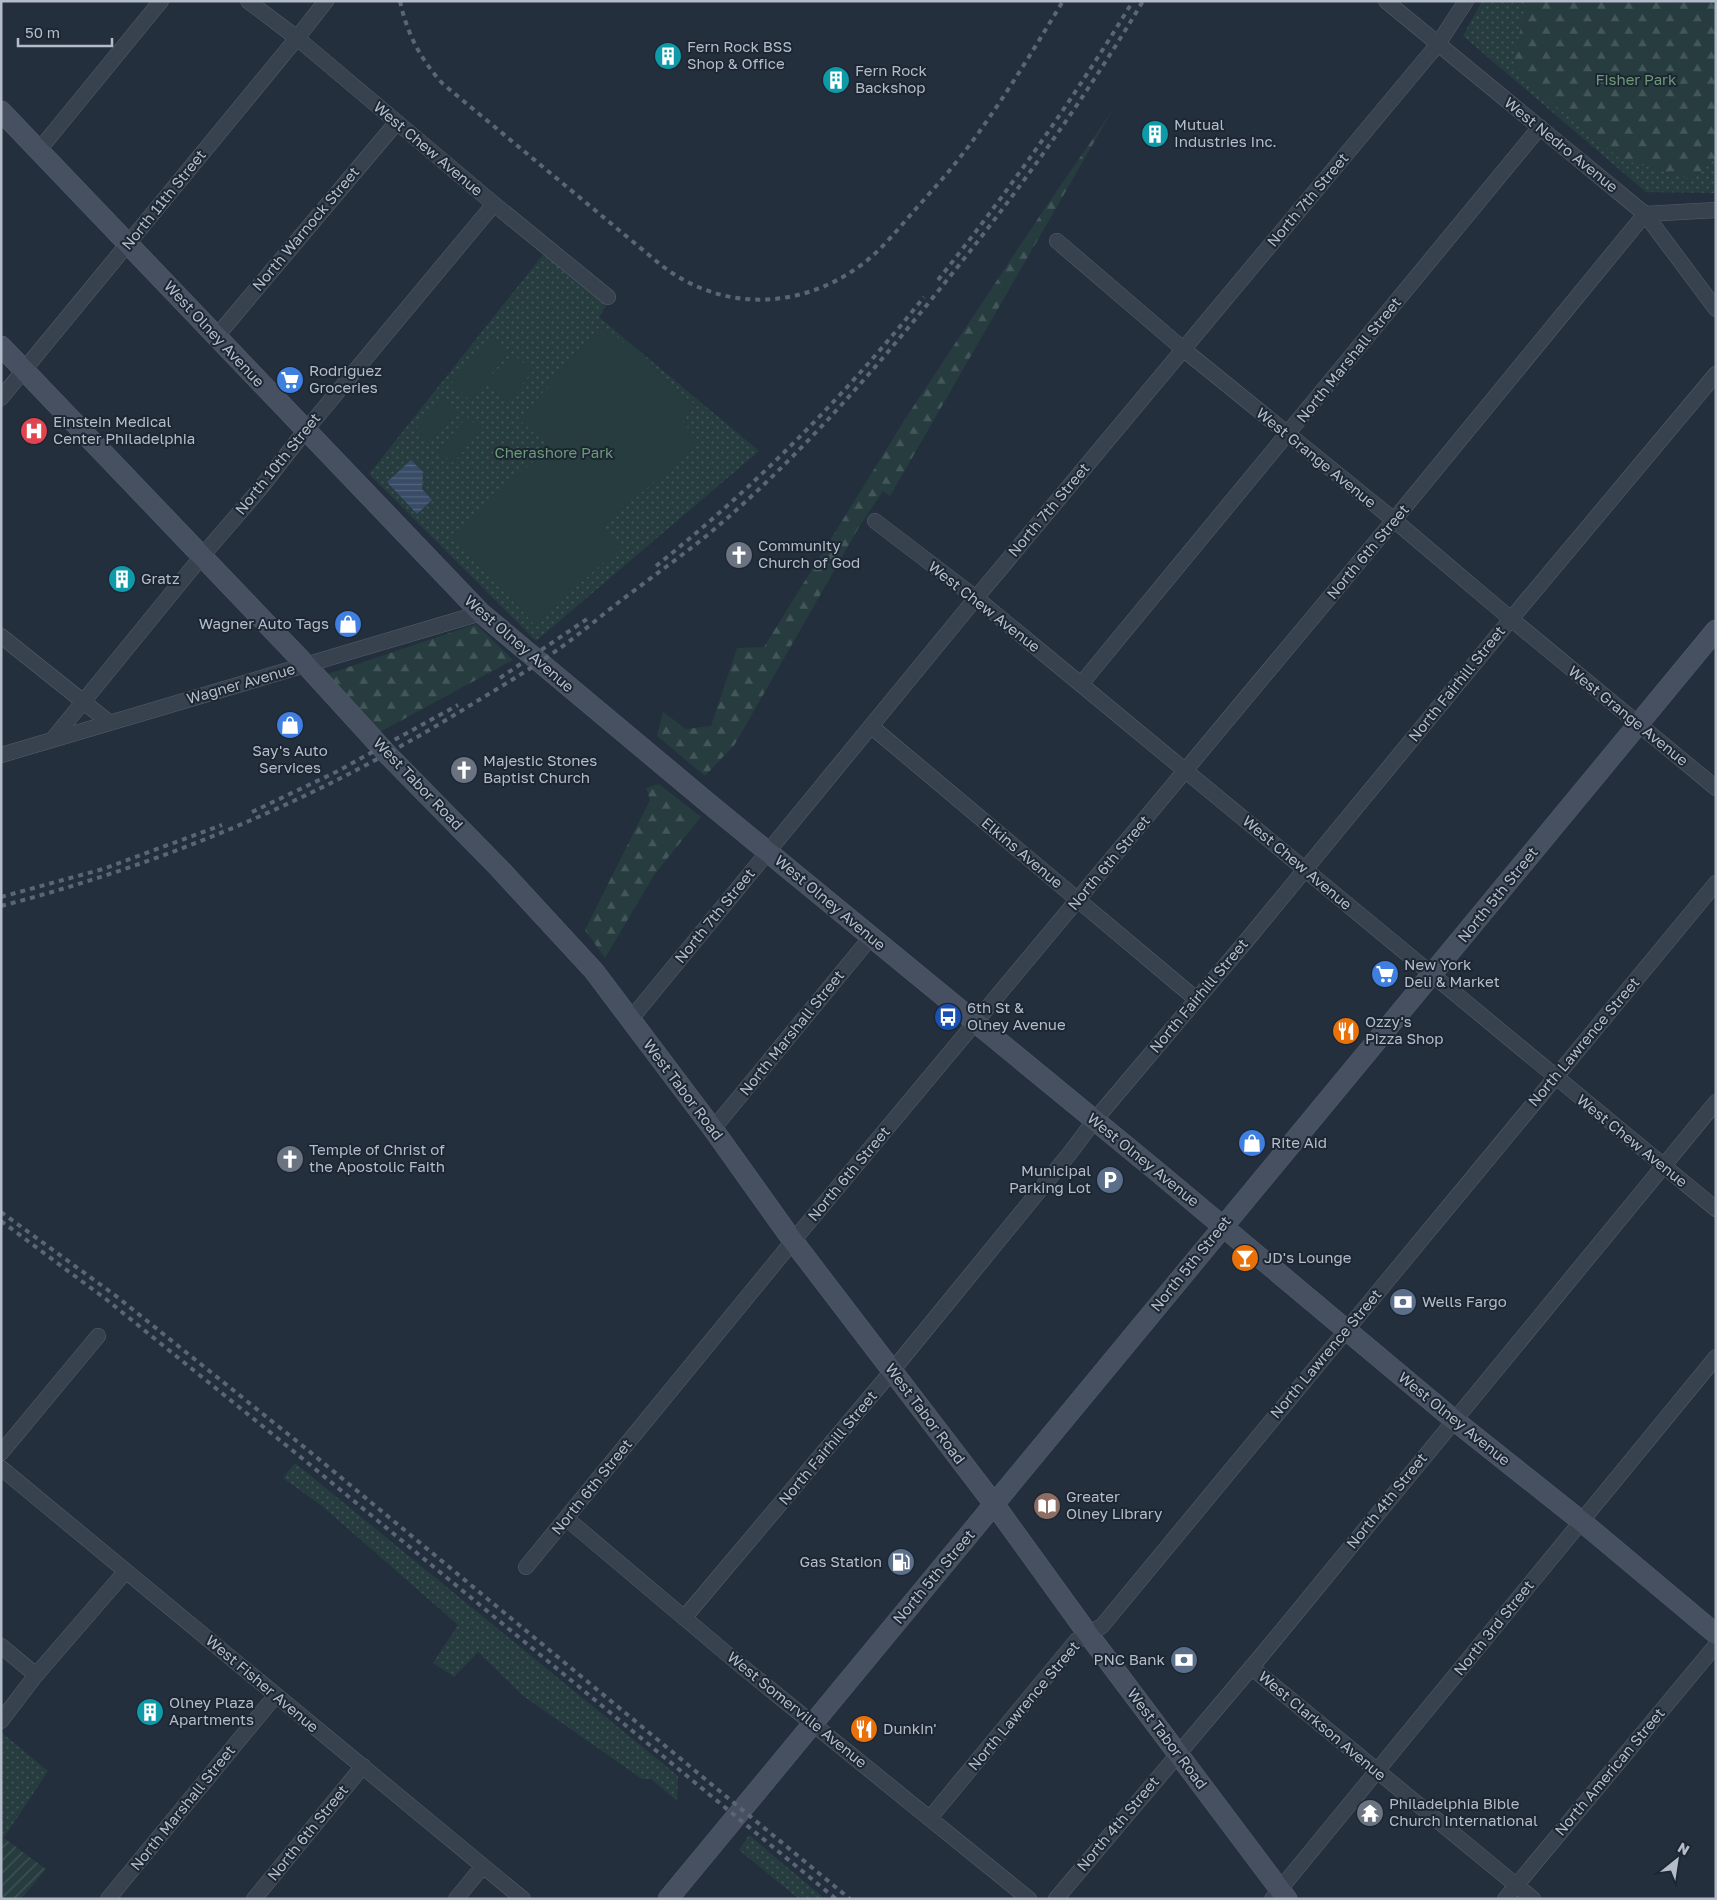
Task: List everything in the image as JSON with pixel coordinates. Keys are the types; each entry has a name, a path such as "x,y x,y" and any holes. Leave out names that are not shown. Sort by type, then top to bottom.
{"street":[{"path":"39,150 161,1"},
{"name":"West Chew Avenue","path":"248,1 298,38 494,204 608,297"},
{"name":"North 11th Street","path":"1,398 298,38 326,1"},
{"name":"West Nedro Avenue","path":"1386,1 1645,214 1716,309"},
{"name":"North 7th Street","path":"630,1020 976,598 1438,44 1466,1"},
{"name":"West Olney Avenue","path":"1,111 480,613 1454,1420 1581,1521 1716,1634"},
{"name":"North Warnock Street","path":"216,337 397,122"},
{"name":"North Marshall Street","path":"1081,684 1540,127"},
{"name":"North 10th Street","path":"52,740 202,556 259,490 305,430 494,204"},
{"path":"1645,214 1716,210"},
{"name":"North 6th Street","path":"526,1567 793,1241 1078,901 1645,214"},
{"name":"West Grange Avenue","path":"1057,241 1183,349 1394,520 1716,788"},
{"name":"West Tabor Road","path":"1,346 306,665 389,756 594,971 713,1129 793,1241 994,1504 1088,1634 1178,1752 1280,1896"},
{"name":"North Fairhill Street","path":"684,1618 892,1371 1094,1121 1252,934 1511,619 1716,374"},
{"name":"West Chew Avenue","path":"876,521 976,598 1716,1209"},
{"name":"Wagner Avenue","path":"1,755 480,613"},
{"name":"North 5th Street","path":"674,1896 813,1723 1222,1226 1432,975 1716,630"},
{"path":"1,636 110,723"},
{"name":"Elkins Avenue","path":"872,727 1196,999"},
{"name":"North Lawrence Street","path":"930,1818 1076,1641 1102,1626 1716,883"},
{"name":"North Marshall Street","path":"713,1129 871,936"},
{"name":"North 4th Street","path":"1056,1899 1251,1667 1716,1102"},
{"path":"1,1453 98,1336"},
{"name":"North 3rd Street","path":"1280,1896 1377,1772 1716,1357"},
{"name":"West Fisher Avenue","path":"1,1468 523,1899"},
{"name":"West Somerville Avenue","path":"567,1519 684,1618 1029,1899"},
{"path":"1,1721 36,1676 126,1571"},
{"name":"North American Street","path":"1505,1899 1716,1644"},
{"path":"1,1646 36,1676"},
{"name":"West Clarkson Avenue","path":"1251,1667 1532,1899"},
{"name":"North Marshall Street","path":"108,1899 276,1695"},
{"name":"North 6th Street","path":"254,1899 363,1766"},
{"path":"456,1899 483,1866"}],"green space":[{"name":"Fisher Park","path":"1482,1 1716,1 1716,193 1646,192 1463,36"},
{"name":"Fisher Park","path":"1526,1 1716,1 1716,158 1693,180 1620,159 1512,70"},
{"path":"1112,111 890,496 883,491 859,527 735,744 705,776 657,736 663,712 686,729 711,726 737,648 764,647 907,416"},
{"name":"Cherashore Park","path":"546,251 609,301 599,317 759,451 536,641 369,474"},
{"path":"602,324 695,405 682,421 700,442 601,528 619,548 535,625 451,535 550,447 519,420"},
{"path":"491,336 510,352 470,400 451,384"},
{"path":"514,355 533,371 507,402 488,386"},
{"path":"443,397 458,410 430,443 415,430"},
{"path":"467,417 482,430 453,463 438,450"},
{"path":"476,624 513,660 378,733 328,674"},
{"path":"659,784 701,817 654,875 605,958 585,930 650,800 646,788"},
{"path":"295,1463 678,1776 677,1801 651,1779 642,1779 522,1695 478,1652 454,1677 433,1663 458,1625 322,1506 283,1478"},
{"path":"1,1732 48,1771 1,1842"},
{"path":"749,1835 825,1899 799,1899 739,1850"},
{"path":"4,1838 46,1869 21,1899 1,1899 1,1842"}],"water":[{"path":"411,460 423,472 422,489 432,500 417,514 387,482"}],"railway":[{"path":"400,1 416,46 428,66 443,84 661,265 685,281 710,292 736,298 762,300 789,297 815,290 840,279 878,251 944,177 984,126 1063,1"},
{"path":"938,280 1040,144 1088,73 1133,1"},
{"path":"1,906 63,889 184,848 243,824 358,769 414,739 537,664 700,541 754,494 810,439 914,321 994,221 1072,113 1143,1"},
{"path":"656,566 729,505 798,439 863,370 924,297"},
{"path":"500,678 587,619"},
{"path":"252,812 336,772 458,705"},
{"path":"1,897 103,869 222,825"},
{"path":"1,1212 116,1296 309,1451 850,1899"},
{"path":"1,1221 107,1300 303,1459 836,1899"}],"place":[{"name":"Fern Rock BSS Shop & Office","path":"668,56"},
{"name":"Fern Rock Backshop","path":"836,80"},
{"name":"Mutual Industries Inc.","path":"1155,134"},
{"name":"Rodriguez Groceries","path":"290,380"},
{"name":"Einstein Medical Center Philadelphia","path":"34,431"},
{"name":"Community Church of God","path":"739,555"},
{"name":"Gratz","path":"122,579"},
{"name":"Wagner Auto Tags","path":"348,624"},
{"name":"Say's Auto Services","path":"290,725"},
{"name":"Majestic Stones Baptist Church","path":"464,770"},
{"name":"New York Deli & Market","path":"1385,974"},
{"name":"6th St & Olney Avenue","path":"948,1017"},
{"name":"Ozzy's Pizza Shop","path":"1346,1031"},
{"name":"Rite Aid","path":"1252,1143"},
{"name":"Temple of Christ of the Apostolic Faith","path":"290,1159"},
{"name":"Municipal Parking Lot","path":"1110,1180"},
{"name":"JD's Lounge","path":"1245,1258"},
{"name":"Wells Fargo","path":"1403,1302"},
{"name":"Greater Olney Library","path":"1047,1506"},
{"name":"Gas Station","path":"901,1562"},
{"name":"PNC Bank","path":"1184,1660"},
{"name":"Olney Plaza Apartments","path":"150,1712"},
{"name":"Dunkin'","path":"864,1729"},
{"name":"Philadelphia Bible Church International","path":"1370,1813"}]}
